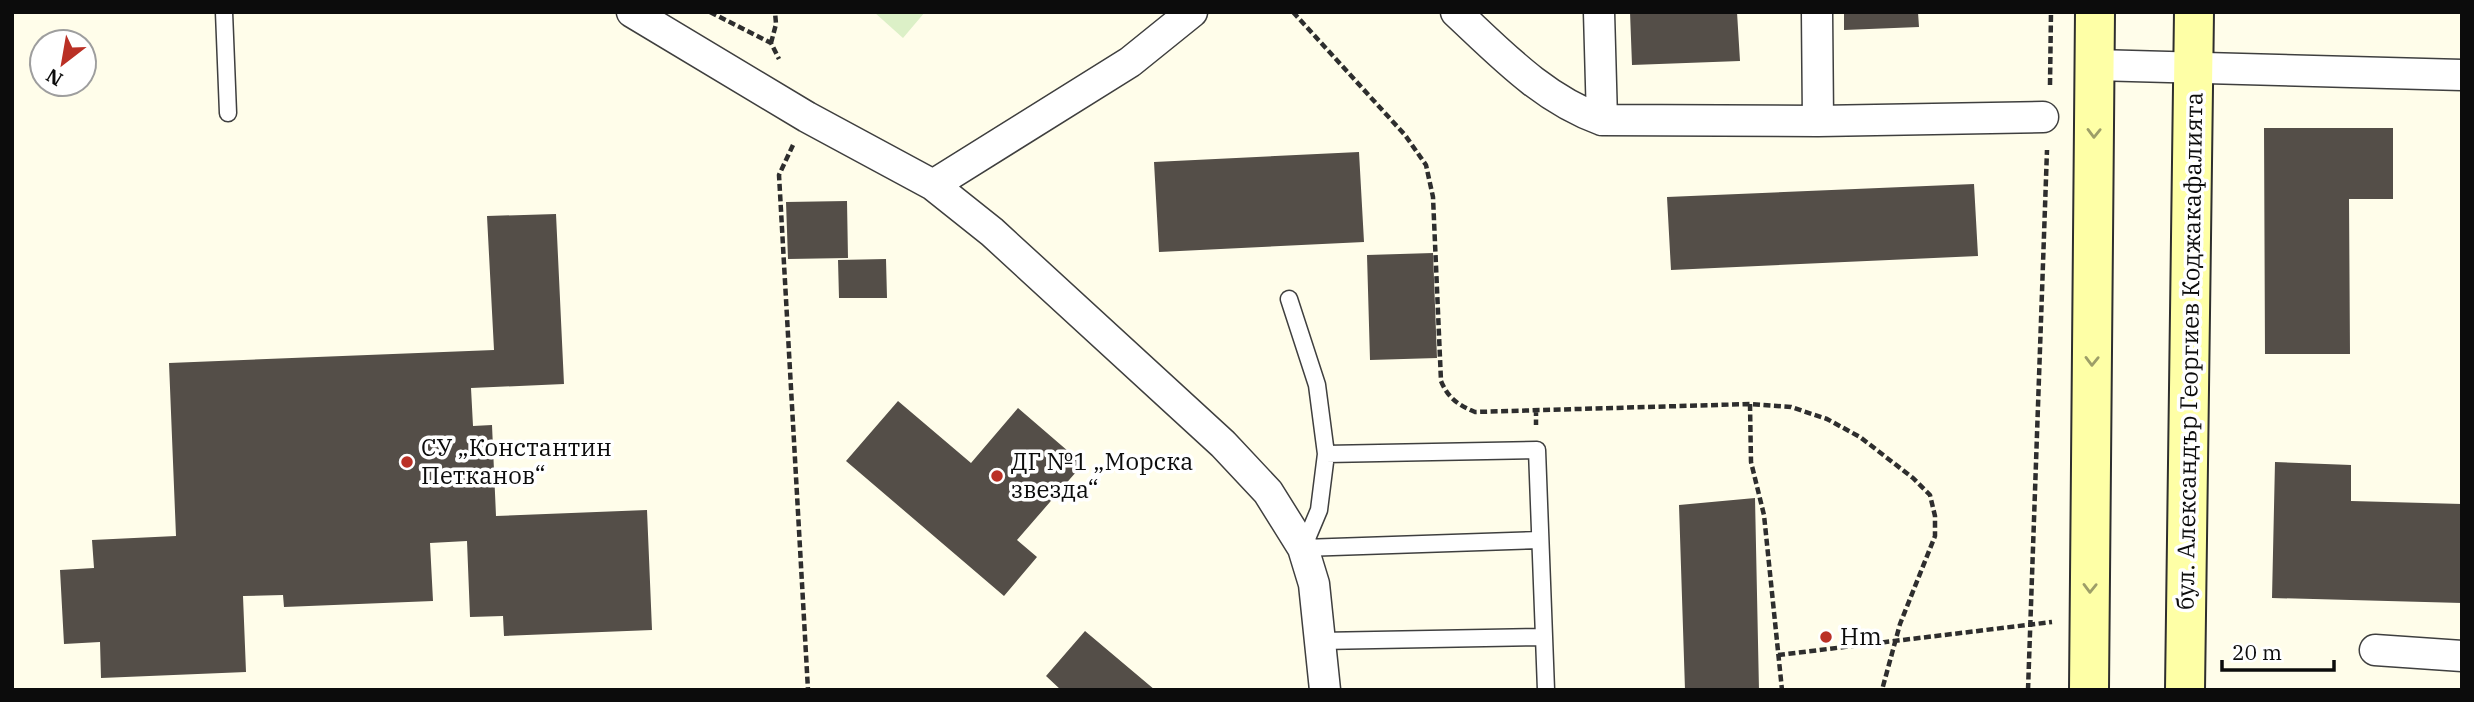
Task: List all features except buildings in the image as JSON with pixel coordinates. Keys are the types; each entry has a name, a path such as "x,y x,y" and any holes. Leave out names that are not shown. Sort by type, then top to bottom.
{"main road":[{"path":"2089,690 2095,12"},
{"name":"бул. Александър Георгиев Коджакафалията","path":"2185,690 2194,12"}],"street":[{"path":"632,12 807,117 933,185 992,232 1223,444 1268,492 1303,548 1314,584 1325,690"},
{"path":"933,185 1130,62 1192,12"},
{"path":"1456,12 1522,74 1572,110 1602,120 2047,118"},
{"path":"1600,12 1602,120"},
{"path":"1817,12 1818,121"},
{"path":"2095,65 2462,75"},
{"path":"2375,650 2462,656"}],"lane":[{"path":"224,12 228,113"},
{"path":"1289,299 1317,385 1326,454 1318,510 1303,548 1540,540"},
{"path":"1326,454 1537,450 1546,690"},
{"path":"1320,641 1544,637"}],"path":[{"path":"710,12 771,43 807,117 779,174 808,690"},
{"path":"771,43 776,24 775,12"},
{"path":"1293,12 1405,135 1426,166 1433,197 1441,381 1447,395 1460,405 1475,412 1750,404 1791,407 1827,419 1860,437 1913,478 1930,495 1936,516 1936,536 1895,641 1882,690"},
{"path":"2028,690 2051,12"},
{"path":"1750,404 1751,462 1764,515 1782,690"},
{"path":"1778,655 2090,618"}],"green space":[{"path":"874,12 925,12 903,38"}],"place":[{"name":"СУ „Константин Петканов“","path":"407,462"},
{"name":"ДГ №1 „Морска звезда“","path":"997,476"},
{"name":"Hm","path":"1826,637"}]}
